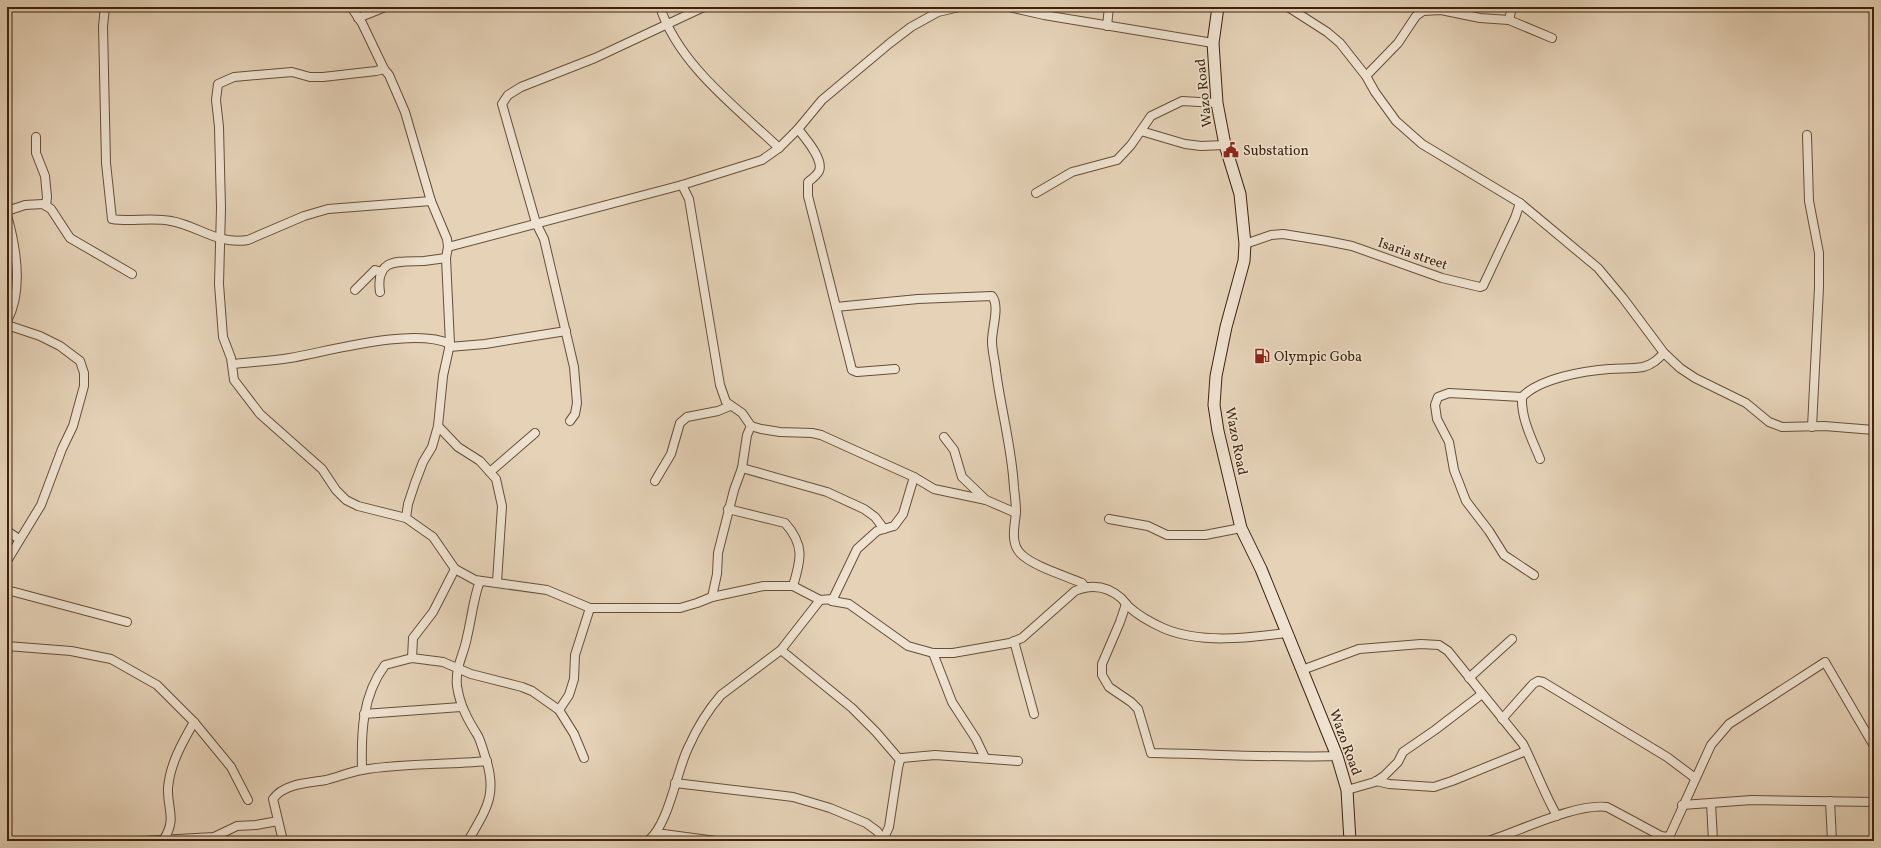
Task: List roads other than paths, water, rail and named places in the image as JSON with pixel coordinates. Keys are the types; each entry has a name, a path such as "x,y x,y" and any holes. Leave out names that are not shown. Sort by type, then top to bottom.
{"main road":[{"name":"Wazo Road","path":"1218,7 1213,44 1217,103 1225,145 1240,194 1245,244 1244,261 1226,327 1216,376 1214,405 1218,431 1241,528 1261,569 1337,756 1347,790 1350,841"}],"street":[{"path":"105,7 103,26 106,163 111,219 172,221 221,239 230,241 248,240 304,216 328,209 432,201"},
{"path":"351,7 389,75 405,112 432,201 448,247 446,258 449,346 443,376 438,426 432,447 423,462 415,483 408,504 406,518"},
{"path":"358,18 385,7"},
{"path":"660,7 666,24 688,58 701,74 779,148"},
{"path":"570,421 576,414 577,403 574,367 544,239 536,223 502,104 508,95 521,87 595,58 704,7"},
{"path":"448,247 682,185 762,160 779,148 798,129 822,100 911,27 938,12 959,7"},
{"path":"1009,7 1106,26 1213,44"},
{"path":"1106,26 1109,7"},
{"path":"1288,7 1327,32 1340,43 1366,76 1375,92 1396,121 1422,144 1520,203 1576,249 1610,281 1664,353 1695,378 1746,403 1769,422 1782,427 1874,430"},
{"path":"1509,20 1512,7"},
{"path":"1366,76 1398,43 1416,16 1423,9 1441,10 1480,18 1509,20 1552,38"},
{"path":"384,68 376,71 323,77 310,77 292,72 234,77 218,84 216,100 219,127 221,239 220,284 223,337 232,364 234,380 260,414 322,469 336,490 346,500 358,506 406,518 433,537 455,569 465,575 480,580 547,590 590,608 680,608 712,597 764,586 793,586 820,600 832,599 832,601 848,604 908,646 933,653 953,653 1014,642 1022,638 1075,591 1085,587 1102,588 1120,597 1126,604 1162,628 1188,637 1249,638 1286,633"},
{"path":"1036,193 1072,172 1117,160 1142,131 1151,116 1182,101 1217,103"},
{"path":"798,129 814,151 820,165 819,171 808,182 808,196 852,370 858,372 895,369"},
{"path":"1142,131 1185,144 1201,146 1225,145"},
{"path":"1807,135 1809,201 1819,253 1819,287 1812,427"},
{"path":"36,137 36,153 45,176 47,197 46,206"},
{"path":"682,185 689,199 720,385 726,402 730,406 742,413 751,426 780,432 812,432 914,477 939,490 986,500 1016,513"},
{"path":"7,211 34,203 46,206 51,209 70,238 132,274"},
{"name":"Isaria street","path":"1245,244 1271,235 1283,234 1327,241 1352,246 1442,278 1480,287 1483,286 1515,218 1520,203"},
{"path":"7,215 16,253 17,283 7,321"},
{"path":"380,292 379,279 386,265 396,261 424,261 446,258"},
{"path":"355,290 375,270 382,272"},
{"path":"836,307 931,298 992,296 995,302 992,341 993,354 998,390 1013,464 1016,513 1014,522 1014,543 1020,553 1038,566 1082,583 1085,587"},
{"path":"7,325 40,336 60,346 80,361 84,373 84,386 73,426 62,449 41,505 7,561"},
{"path":"232,364 290,358 373,342 414,338 436,339 449,346 485,344 566,331"},
{"path":"1540,459 1526,426 1522,407 1522,397 1528,390 1557,379 1608,369 1644,367 1653,363 1664,353"},
{"path":"1522,397 1449,393 1438,397 1436,405 1438,419 1449,442 1454,470 1466,501 1484,524 1504,556 1534,575"},
{"path":"655,481 671,454 680,424 687,417 718,411 730,406"},
{"path":"438,426 458,447 480,461 496,479 502,506 497,582"},
{"path":"712,597 717,574 718,554 728,509 742,468 747,435 751,426"},
{"path":"490,472 535,433"},
{"path":"944,437 954,450 962,477 986,500"},
{"path":"742,468 827,492 870,513 884,529"},
{"path":"832,601 857,548 877,531 894,526 903,514 914,477"},
{"path":"728,509 785,523 791,530 798,541 800,564 793,586"},
{"path":"1110,519 1148,526 1167,535 1205,535 1241,528"},
{"path":"7,532 19,539"},
{"path":"412,658 413,638 433,612 455,569"},
{"path":"468,841 481,820 491,796 492,779 479,738 462,707 457,686 457,667 467,638 473,602 480,580"},
{"path":"7,590 127,622"},
{"path":"648,841 656,833 667,809 688,748 713,704 721,695 781,650 820,600"},
{"path":"1126,604 1102,664 1102,675 1109,687 1131,702 1138,709 1151,753 1242,755 1269,758 1337,756"},
{"path":"560,710 569,694 574,679 576,655 590,608"},
{"path":"1469,678 1512,639"},
{"path":"1014,642 1015,652 1034,714"},
{"path":"1302,670 1359,649 1421,644 1439,645 1448,651 1523,744 1556,816"},
{"path":"7,646 71,651 111,659 157,685 194,722 231,767 248,800"},
{"path":"675,783 793,797 830,808 866,823 874,828 884,840 889,827 900,760 876,732 852,708 781,650"},
{"path":"933,653 952,702 976,739 985,758"},
{"path":"362,770 361,743 364,714 377,675 385,665 412,658 443,662 471,674 532,691 560,710 574,734 584,758"},
{"path":"1488,841 1513,837 1556,816 1590,807 1607,807 1665,838 1670,835 1682,805 1711,745 1729,724 1825,662 1874,746"},
{"path":"1502,719 1533,684 1538,681 1543,682 1667,757 1695,778"},
{"path":"1347,790 1376,781 1390,771 1403,752 1436,730 1482,694"},
{"path":"364,714 412,709 462,707"},
{"path":"164,839 171,823 168,790 170,779 178,751 194,722"},
{"path":"1376,781 1389,784 1434,787 1526,751"},
{"path":"900,760 906,757 935,755 1018,761"},
{"path":"283,841 273,798 291,786 328,779 362,770 424,763 487,761"},
{"path":"1682,805 1752,800 1874,802"},
{"path":"1830,802 1832,841"},
{"path":"1711,803 1713,841"},
{"path":"141,841 214,837 237,826 278,822"},
{"path":"656,833 716,841"}],"place":[{"name":"Substation","path":"1231,150"},
{"name":"Olympic Goba","path":"1262,356"}]}
